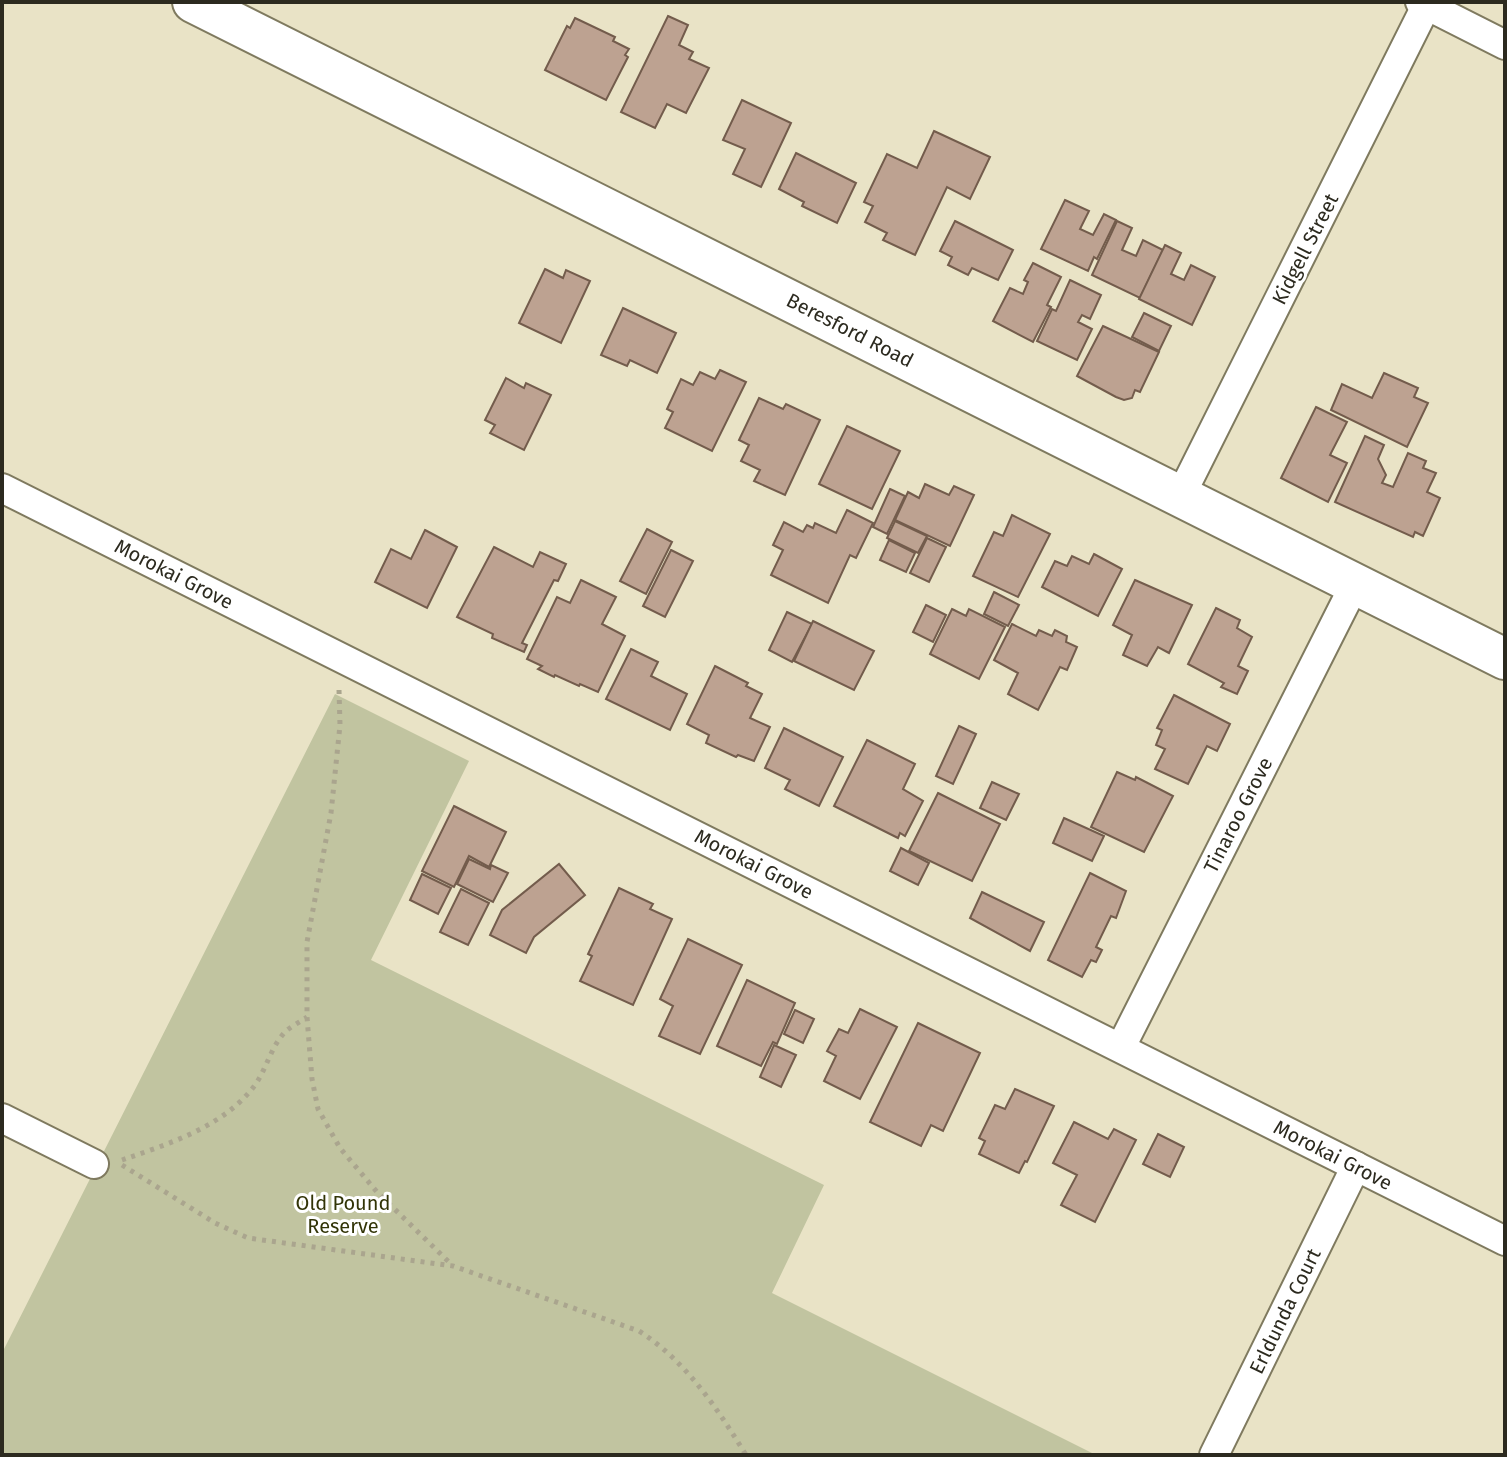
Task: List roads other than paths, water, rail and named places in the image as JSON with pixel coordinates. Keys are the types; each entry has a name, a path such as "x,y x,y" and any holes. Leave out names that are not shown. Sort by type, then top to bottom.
{"main road":[{"name":"Beresford Road","path":"193,2 1505,659"}],"street":[{"name":"Kidgell Street","path":"1181,495 1425,3"},
{"path":"1425,3 1505,45"},
{"name":"Morokai Grove","path":"2,488 1505,1241"},
{"name":"Tinaroo Grove","path":"1121,1047 1355,584"},
{"path":"2,1118 94,1164"},
{"name":"Erldunda Court","path":"1214,1455 1356,1166"}],"park label":[{"name":"Old Pound Reserve","path":"343,1214"}]}
